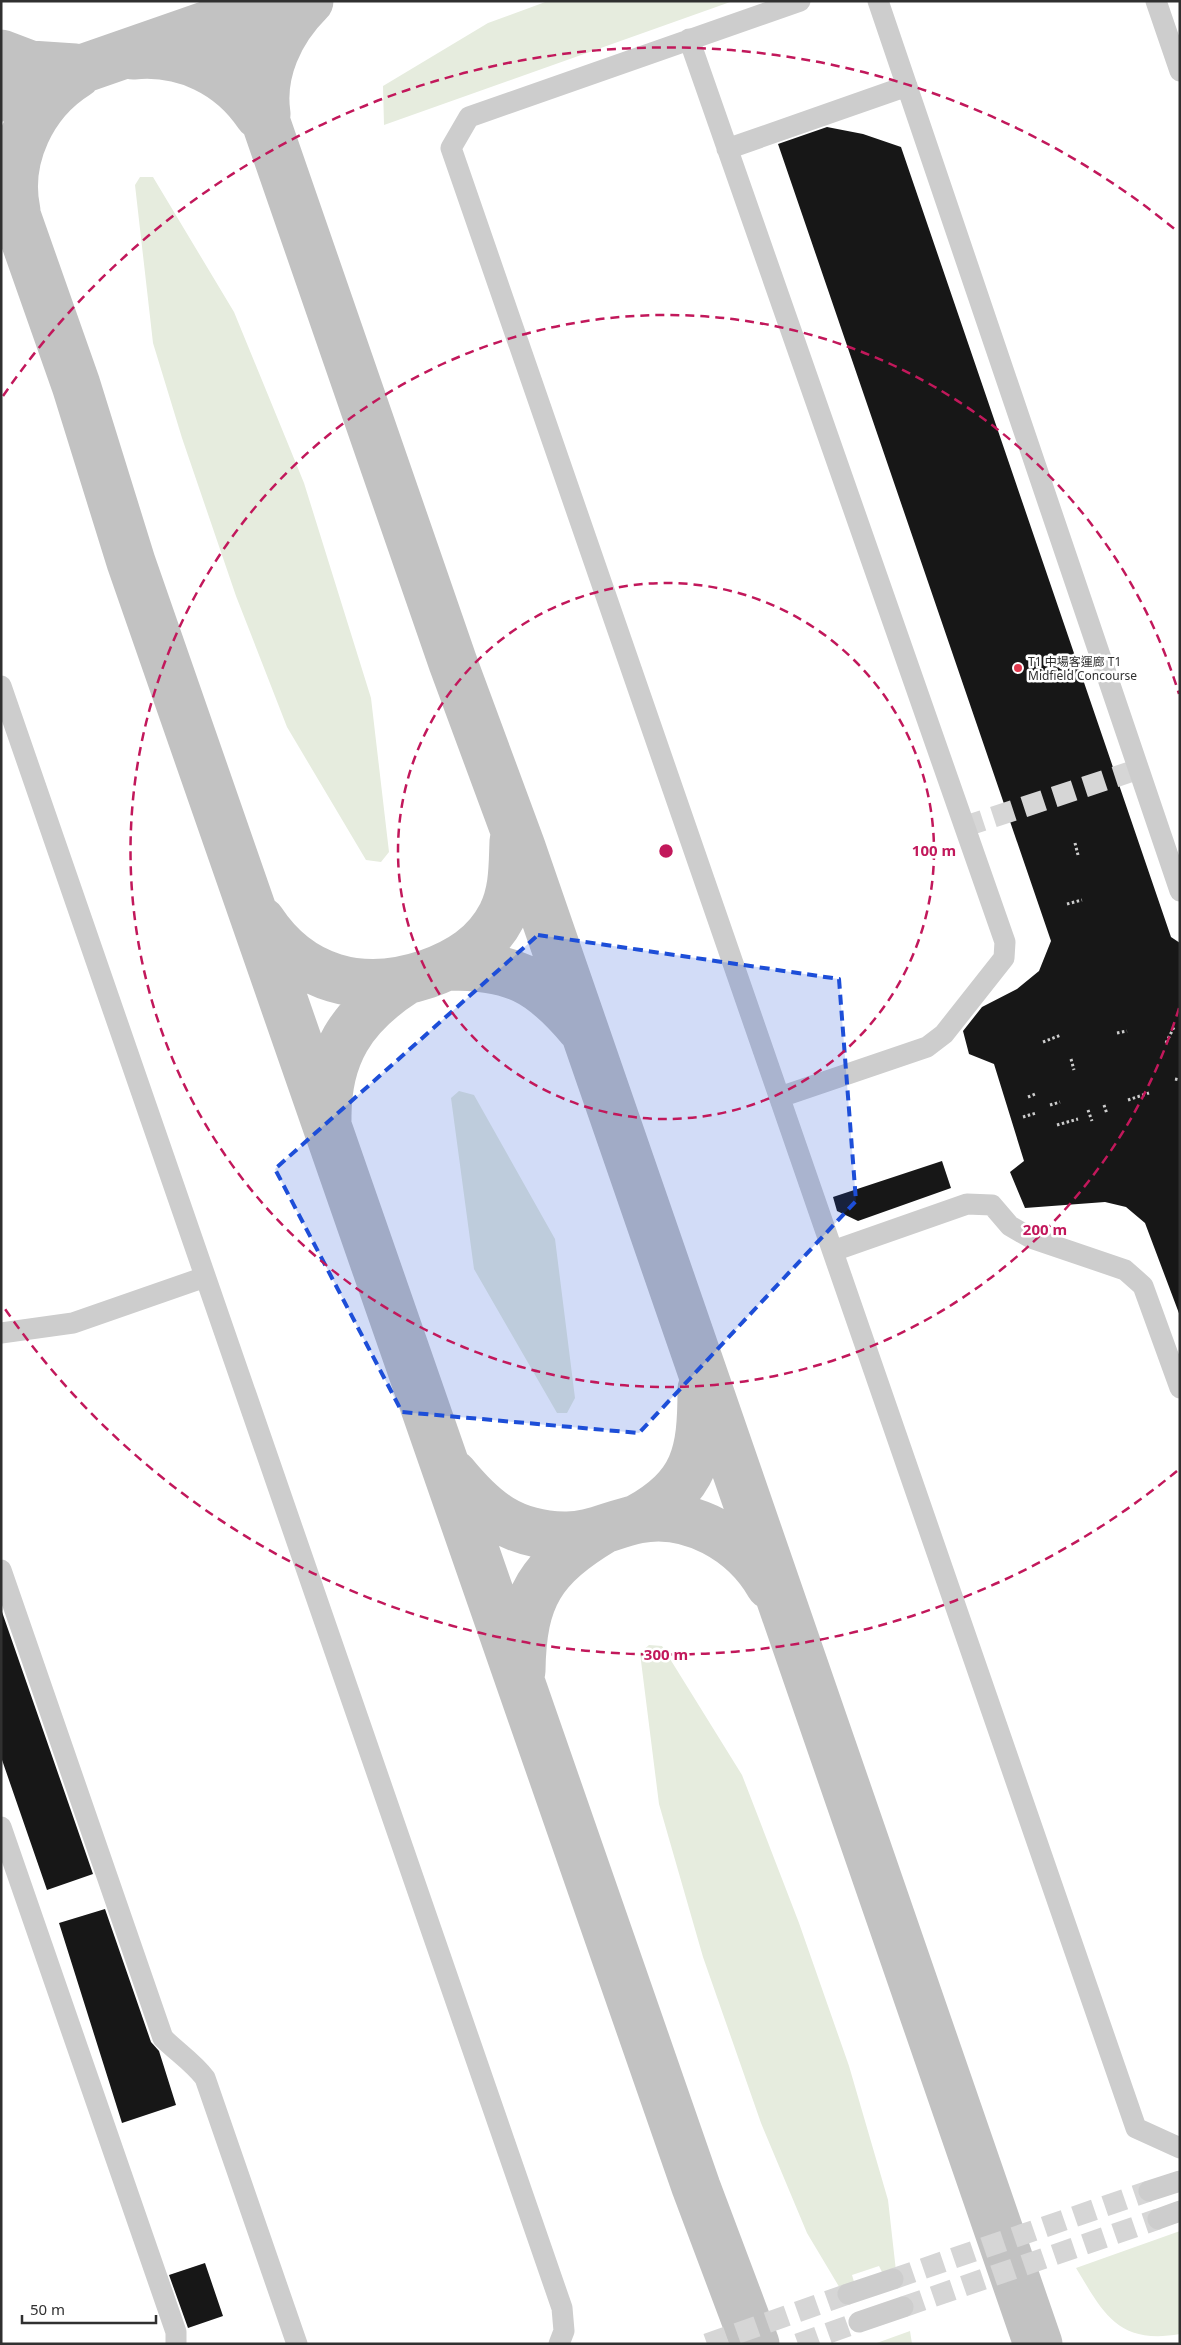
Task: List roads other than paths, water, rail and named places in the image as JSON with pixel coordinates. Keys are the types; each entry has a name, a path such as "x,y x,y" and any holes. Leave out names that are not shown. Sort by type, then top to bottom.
{"lane":[{"path":"800,1 468,117 451,148 1136,2128 1180,2148"},
{"path":"878,1 1180,891"},
{"path":"1156,1 1180,71"},
{"path":"689,39 956,808 1005,942 1004,958 944,1034 926,1047 780,1097"},
{"path":"728,149 907,86"},
{"path":"1,686 562,2308 564,2331 558,2344"},
{"path":"833,1251 966,1204 992,1206 1010,1226 1031,1238 1125,1270 1143,1286 1180,1388"},
{"path":"1,1333 80,1321 206,1277"},
{"path":"1,1570 163,2038 177,2052 193,2062 206,2078 297,2344"},
{"path":"1,1827 173,2325 176,2344"},
{"path":"1149,2191 1180,2180"},
{"path":"1158,2219 1180,2211"},
{"path":"848,2294 893,2279"},
{"path":"859,2322 903,2307"}],"tunnel":[{"path":"963,827 1139,769"},
{"path":"893,2279 1149,2191"},
{"path":"903,2307 1158,2219"},
{"path":"707,2344 848,2294"},
{"path":"798,2344 859,2322"}],"place":[{"name":"T1 中場客運廊 T1 Midfield Concourse","path":"1018,668"}]}
